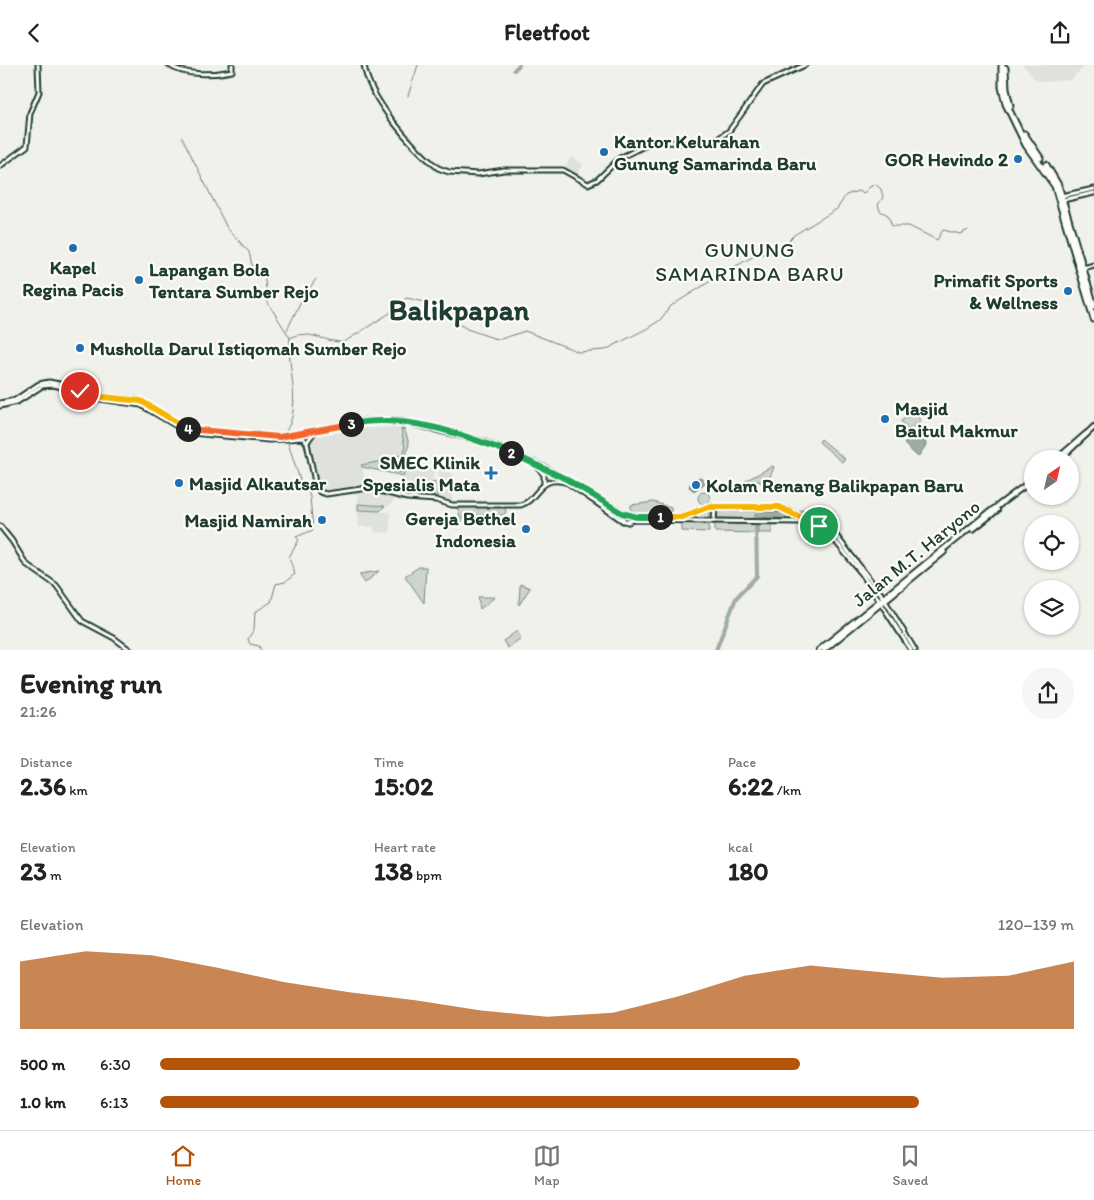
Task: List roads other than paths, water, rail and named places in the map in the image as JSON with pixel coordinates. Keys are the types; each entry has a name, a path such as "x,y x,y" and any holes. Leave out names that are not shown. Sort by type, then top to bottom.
{"highway":[{"path":"1004,65 1007,98 1018,124 1055,178 1094,319"},
{"path":"1004,65 1002,87 1008,110 1026,145 1053,183 1060,198 1094,305"}],"main road":[{"path":"0,166 27,146 30,113 39,93 38,65"},
{"path":"169,65 176,70 210,73 232,71 232,65"},
{"path":"364,65 370,85 390,116 438,168 449,172 478,174 504,170 562,169 588,184 597,180 620,158 640,147 658,142 703,144 719,138 734,125 763,84 805,65"},
{"path":"1060,198 1094,189"},
{"path":"1074,195 1094,193"},
{"path":"1083,268 1094,265"},
{"path":"0,404 15,400 46,382 74,386 103,400 141,405 188,432 252,439 288,438 306,441"},
{"path":"90,393 103,397 141,401 185,428 278,438"},
{"path":"288,438 365,421 404,422 478,439 535,463 625,513 637,517 682,517 706,507 779,507 834,533 883,601 913,650"},
{"path":"1069,450 1094,427"},
{"path":"306,441 315,431"},
{"path":"306,441 316,487 322,493 330,495 368,488 408,498 439,500 452,505 524,505 544,484 558,481 567,482 623,521 628,522 633,520 803,522 830,535 889,608 913,650"},
{"path":"535,463 544,475 544,484"},
{"name":"Jalan M.T. Haryono","path":"824,650 953,543 1024,487"},
{"path":"714,521 715,507"},
{"path":"623,521 622,516 625,513"},
{"path":"628,522 629,515"},
{"path":"0,526 26,564 56,585 82,621 114,638 130,650"},
{"name":"Jalan M.T. Haryono","path":"819,650 883,601"}],"waterway":[{"path":"408,96 418,65"},
{"path":"514,70 519,65"},
{"path":"182,137 227,228 249,252 252,265 264,274 268,303 290,338"},
{"path":"286,431 291,421 294,398 289,349 290,338 296,335 309,335 344,342 390,313 396,304 407,298 437,305 453,320 467,329 493,338 501,339 525,331 579,352 605,350 648,328 660,320 671,306 725,272 756,255 779,252 787,246 794,235 837,209 846,195 858,191 864,193 875,184 881,189 883,197 878,205 880,211 888,215 892,226 909,226 937,240 943,230 960,234 968,230"},
{"path":"287,330 301,301 316,279"},
{"path":"261,650 259,646 250,644 248,639 254,629 255,612 271,602 276,584 285,582 295,574 289,557 299,540 296,537 313,530 310,497 307,488 301,483 288,443"},
{"path":"795,517 802,511"},
{"path":"716,650 736,598 757,576 756,517"}],"place":[{"name":"Kantor Kelurahan Gunung Samarinda Baru","path":"604,152"},
{"name":"GOR Hevindo 2","path":"1018,159"},
{"name":"Kapel Regina Pacis","path":"73,248"},
{"name":"Lapangan Bola Tentara Sumber Rejo","path":"139,280"},
{"name":"Primafit Sports & Wellness","path":"1068,291"},
{"name":"Musholla Darul Istiqomah Sumber Rejo","path":"80,348"},
{"name":"Masjid Baitul Makmur","path":"885,419"},
{"name":"SMEC Klinik Spesialis Mata","path":"491,473"},
{"name":"Masjid Alkautsar","path":"179,483"},
{"name":"Kolam Renang Balikpapan Baru","path":"696,485"},
{"name":"Masjid Namirah","path":"322,520"},
{"name":"Gereja Bethel Indonesia","path":"526,529"}],"district":[{"name":"GUNUNG SAMARINDA BARU","path":"750,262"},
{"name":"Balikpapan","path":"459,310"}]}
